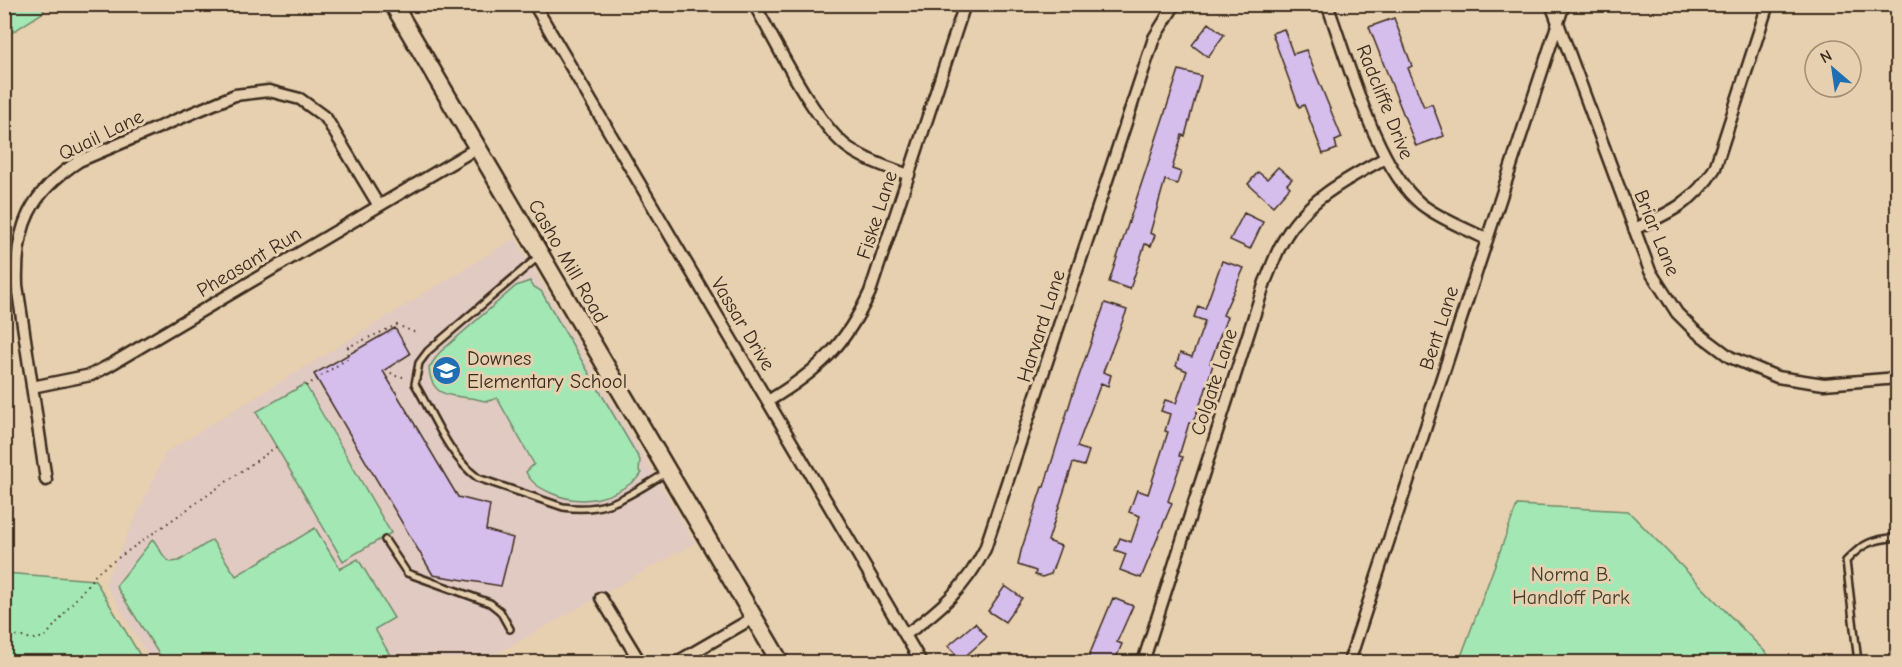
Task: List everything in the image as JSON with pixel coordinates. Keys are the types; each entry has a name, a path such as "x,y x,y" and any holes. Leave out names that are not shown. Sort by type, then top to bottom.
{"street":[{"name":"Casho Mill Road","path":"393,4 780,663"},
{"name":"Vassar Drive","path":"534,4 921,663"},
{"path":"754,4 827,127 849,149 864,158 909,175"},
{"name":"Fiske Lane","path":"768,401 821,366 860,315 870,292 965,4"},
{"name":"Harvard Lane","path":"905,635 949,602 968,579 985,549 1154,38 1175,4"},
{"name":"Radcliffe Drive","path":"1327,4 1385,158 1395,176 1421,204 1486,240"},
{"name":"Briar Lane","path":"1551,4 1650,271 1677,313 1694,330 1730,357 1761,372 1800,382 1824,384 1898,378"},
{"name":"Bent Lane","path":"1349,663 1564,4"},
{"path":"1634,229 1668,214 1687,201 1703,187 1715,168 1768,4"},
{"name":"Quail Lane","path":"46,480 17,285 19,238 26,217 36,199 49,184 79,161 235,95 269,90 300,99 326,118 379,206"},
{"name":"Pheasant Run","path":"32,387 91,375 110,366 477,148"},
{"name":"Colgate Lane","path":"1143,663 1265,282 1282,242 1309,206 1341,182 1385,158"},
{"path":"602,598 640,663"},
{"path":"677,663 753,618"}],"lane":[{"path":"540,255 428,351 419,363 415,384 451,446 468,471 478,478 563,507 577,509 611,505 668,472"},
{"path":"1858,663 1846,561 1860,546 1876,540 1898,537"},
{"path":"385,540 407,573 490,603 500,611 510,628"}],"path":[{"path":"306,386 347,360 348,347 372,335 398,325 416,333"},
{"path":"386,369 395,376 403,377"},
{"path":"4,634 34,639 45,637 98,572 276,447"}],"shaded area":[{"name":"Downes Elementary School","path":"515,238 695,543 482,662 151,662 105,583 166,452"}],"green space":[{"path":"5,4 42,5 44,12 5,37"},
{"path":"530,281 531,285 541,291 640,460 639,471 642,473 619,491 597,498 574,500 540,487 530,479 526,472 534,464 497,398 486,401 447,395 437,389 430,377 429,368 439,353 516,286"},
{"path":"305,384 391,533 343,561 256,412"},
{"name":"Norma B. Handloff Park","path":"1517,505 1628,511 1775,662 1459,662"},
{"path":"315,528 340,569 358,559 394,618 375,629 394,662 164,662 116,586 153,539 165,558 171,562 179,561 212,540 236,576"},
{"path":"4,573 95,580 144,662 5,662"}],"building":[{"path":"1394,18 1412,66 1408,68 1424,107 1432,104 1444,136 1416,146 1369,27"},
{"path":"1209,23 1224,35 1208,57 1192,45"},
{"path":"1284,29 1293,54 1306,50 1342,138 1335,141 1337,149 1323,154 1304,105 1299,107 1272,33"},
{"path":"1179,70 1201,76 1185,136 1182,135 1172,169 1181,172 1177,184 1165,180 1150,233 1155,235 1151,246 1145,244 1130,289 1109,282"},
{"path":"1278,167 1292,179 1287,184 1290,187 1273,206 1248,184 1258,172 1267,179"},
{"path":"1244,213 1263,222 1250,249 1230,240"},
{"path":"1222,261 1244,268 1223,315 1227,317 1210,363 1213,364 1205,392 1192,424 1189,423 1179,456 1183,457 1168,501 1172,503 1141,578 1120,570 1126,554 1115,550 1120,538 1131,542 1140,516 1129,512 1137,490 1148,494 1168,432 1165,431 1170,414 1161,411 1165,400 1176,403 1187,371 1176,366 1180,353 1192,357 1205,321 1194,317 1198,306 1205,309"},
{"path":"1105,303 1127,310 1103,372 1111,375 1108,386 1101,383 1077,447 1089,451 1084,466 1073,463 1048,541 1061,546 1051,574 1042,577 1035,575 1036,571 1018,565 1021,551"},
{"name":"Downes Elementary School","path":"395,328 410,354 383,371 458,497 490,505 486,530 513,538 501,586 433,575 314,374"},
{"path":"1005,586 1022,598 1005,622 988,611"},
{"path":"1113,598 1133,606 1117,642 1122,644 1114,663 1086,663"},
{"path":"975,623 987,637 961,660 948,646"}],"place":[{"name":"Downes Elementary School","path":"446,370"}]}
